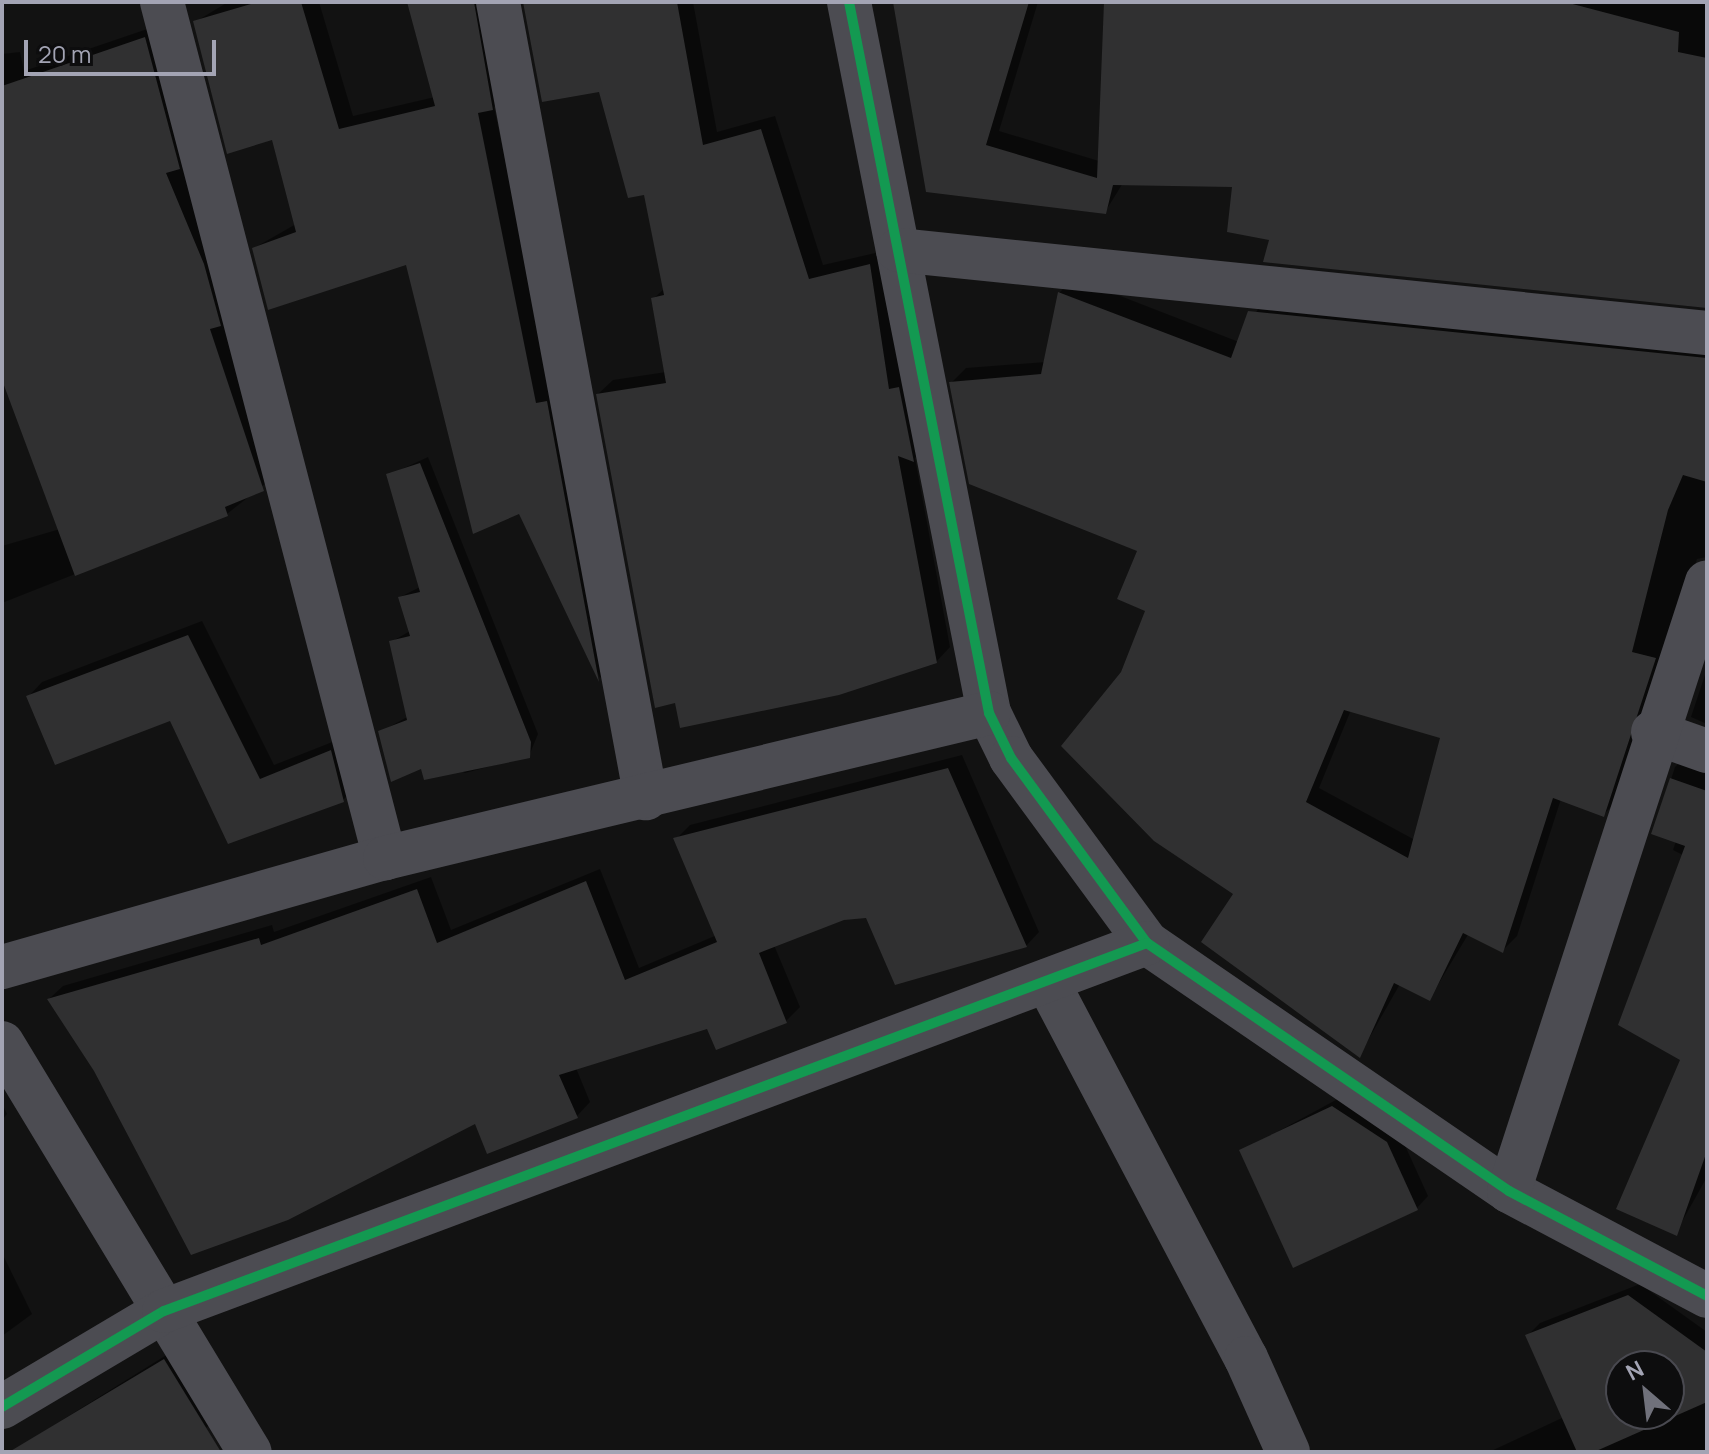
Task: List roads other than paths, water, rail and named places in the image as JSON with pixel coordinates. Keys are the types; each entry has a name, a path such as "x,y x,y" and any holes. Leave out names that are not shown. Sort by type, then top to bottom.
{"street":[{"path":"162,2 385,858"},
{"path":"498,2 646,798"},
{"path":"849,2 989,713 1011,758 1147,943 1509,1191 1707,1296"},
{"path":"898,250 1707,333"},
{"path":"1509,1191 1653,732 1707,582"},
{"path":"2,967 385,858 646,798 989,713"},
{"path":"1653,732 1707,751"},
{"path":"2,1407 164,1311 1147,943"},
{"path":"1047,981 1246,1358 1288,1452"},
{"path":"2,1043 250,1452"}]}
